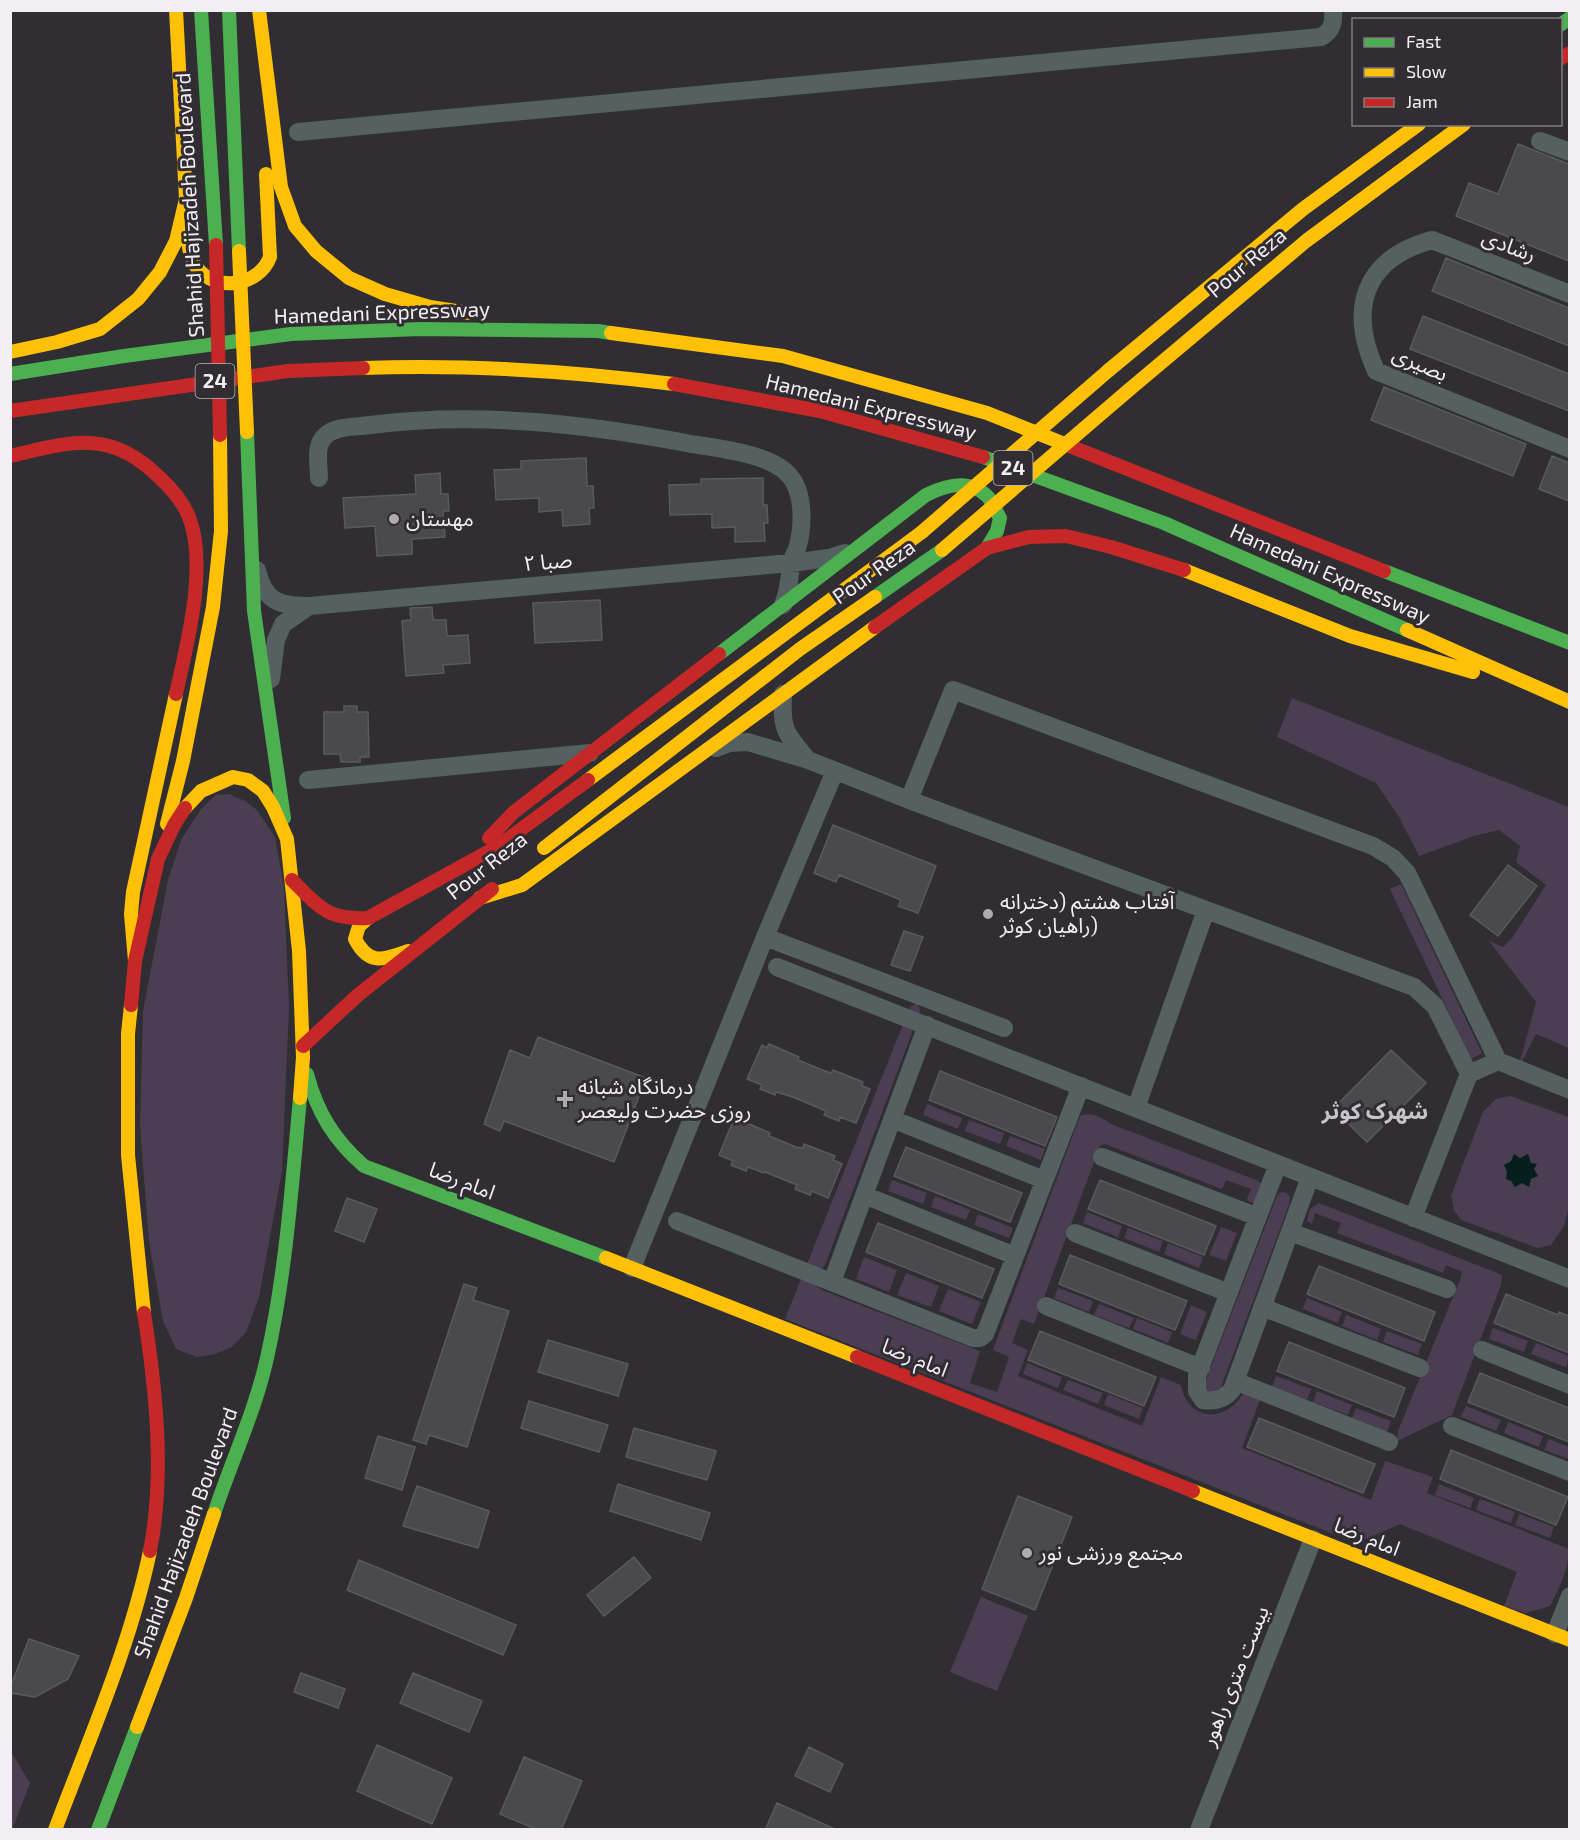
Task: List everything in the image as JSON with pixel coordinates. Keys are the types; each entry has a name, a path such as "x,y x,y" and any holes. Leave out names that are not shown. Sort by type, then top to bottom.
{"main road":[{"path":"176,10 190,247 195,265 202,275 217,283 232,284 247,282 261,274 270,259 258,10"},
{"name":"Shahid Hajizadeh Boulevard","path":"158,860 183,761 213,607 221,531 216,245 201,10"},
{"path":"229,10 254,611 292,880 299,951 303,1051"},
{"path":"258,10 281,187 295,226 316,251 349,278 385,294 430,307 598,331"},
{"name":"Pour Reza","path":"368,918 497,848 922,532 1109,370 1303,209 1416,126"},
{"name":"Pour Reza","path":"534,856 790,656 942,550 1306,241 1461,126"},
{"path":"10,352 57,342 100,329 138,299 160,272 176,241 186,199"},
{"name":"Hamedani Expressway","path":"10,374 291,334 420,328 598,331 783,357 987,413 1226,510 1569,642"},
{"name":"Hamedani Expressway","path":"10,411 288,371 421,366 585,373 681,385 820,411 976,455 1164,523 1566,700"},
{"path":"10,456 90,442 120,448 149,466 175,492 192,526 195,594 190,628 133,892 131,914 135,961"},
{"path":"457,870 514,812 926,495 944,486 964,484 988,497 1000,518 997,531 987,548"},
{"path":"480,898 522,885 701,753 987,548 1029,537 1066,536 1111,547 1205,577 1350,636 1566,700"},
{"path":"135,961 158,860 186,806 201,791 233,777 248,780 263,791 287,839"},
{"name":"Pour Reza","path":"303,1051 358,995 507,877"},
{"path":"292,880 317,905 331,914 348,919 368,918"},
{"path":"368,918 360,926 355,939 360,951 370,959 383,960 416,948"},
{"name":"Shahid Hajizadeh Boulevard","path":"55,1830 123,1648 143,1584 156,1521 157,1451 151,1358 142,1302 128,1155 128,1034 135,961"},
{"name":"Shahid Hajizadeh Boulevard","path":"98,1830 254,1410 279,1303 303,1051"},
{"name":"امام رضا","path":"303,1051 311,1091 328,1130 343,1149 364,1166 632,1268 1562,1637"}],"street":[{"path":"298,132 1321,38 1334,24 1334,10"},
{"path":"1540,141 1569,153"},
{"name":"رشادی","path":"1432,240 1569,294"},
{"name":"بصیری","path":"1432,240 1414,245 1396,254 1371,279 1364,296 1361,314 1364,336 1376,370 1569,449"},
{"path":"319,478 318,445 326,434 340,429 396,422 482,419 562,424 657,438 757,457 779,466 794,481 801,502 801,524 790,563 789,592 783,605"},
{"name":"صبا ۲","path":"252,548 264,591 275,602 289,606 790,563 829,558 854,550"},
{"path":"269,719 271,670 276,640 283,624 309,606"},
{"path":"909,800 953,690 1373,846 1393,858 1407,873 1498,1061 1569,1090"},
{"path":"783,694 781,715 786,734 808,760"},
{"path":"701,753 729,743 748,742 808,760 909,800 1414,987 1435,1006 1469,1074"},
{"path":"308,780 591,753"},
{"path":"632,1268 765,937 835,771"},
{"path":"1136,1108 1206,910"},
{"path":"765,937 1004,1028"},
{"path":"777,967 1413,1218 1569,1276"},
{"path":"832,1282 927,1025"},
{"path":"1413,1218 1469,1074 1498,1061"},
{"path":"677,1221 973,1338 980,1338 985,1334 1081,1086"},
{"path":"892,1119 1044,1180"},
{"path":"1102,1157 1258,1217"},
{"path":"1278,1164 1201,1368 1196,1384 1197,1391 1203,1400 1212,1401 1227,1396 1232,1390 1310,1177"},
{"path":"864,1195 1015,1256"},
{"path":"1290,1232 1447,1289"},
{"path":"1075,1233 1229,1293"},
{"path":"1046,1306 1201,1368"},
{"path":"1262,1307 1420,1368"},
{"path":"1482,1350 1569,1385"},
{"path":"1235,1381 1389,1442"},
{"path":"1452,1426 1569,1472"},
{"name":"بیست متری راهور","path":"1198,1830 1313,1539"},
{"path":"1562,1637 1569,1596"}],"shaded area":[{"path":"1292,698 1569,807 1569,1048 1536,1034 1518,1069 1536,1002 1489,941 1503,947 1512,938 1546,885 1516,862 1520,846 1499,830 1474,836 1419,856 1399,817 1376,783 1277,737"},
{"path":"229,794 245,801 257,810 275,837 284,887 289,1008 282,1171 259,1297 246,1332 232,1347 215,1354 197,1357 176,1349 163,1321 149,1241 140,1126 143,1011 168,880 181,840 201,809 216,795"},
{"path":"1401,884 1482,1053 1471,1059 1390,889"},
{"path":"918,1003 920,1011 825,1265 812,1278 816,1286 980,1351 970,1383 997,1392 1009,1357 993,1350 1080,1116 1089,1114 1097,1116 1111,1124 1256,1180 1263,1185 1254,1203 1249,1202 1247,1198 1251,1189 1226,1180 1222,1189 1105,1144 1100,1146 1034,1324 1021,1319 1012,1343 1028,1350 1018,1376 1142,1426 1161,1377 1181,1385 1183,1394 1192,1407 1206,1414 1222,1412 1230,1408 1246,1390 1261,1397 1242,1448 1371,1500 1385,1461 1433,1477 1427,1493 1569,1549 1560,1586 1550,1606 1526,1613 1504,1606 1517,1572 1400,1524 1357,1543 785,1319 910,1007"},
{"path":"1510,1096 1569,1117 1569,1207 1564,1226 1551,1245 1538,1248 1461,1220 1454,1210 1451,1196 1483,1112 1496,1099"},
{"path":"927,1104 962,1118 958,1129 923,1115"},
{"path":"969,1120 1004,1133 1000,1144 965,1131"},
{"path":"1010,1136 1045,1149 1041,1160 1006,1146"},
{"path":"1514,1154 1520,1158 1528,1154 1531,1163 1537,1164 1534,1169 1538,1176 1531,1179 1529,1187 1522,1183 1515,1187 1511,1181 1506,1179 1507,1172 1504,1165 1511,1161"},
{"path":"892,1180 927,1193 923,1204 888,1191"},
{"path":"1287,1193 1290,1197 1289,1205 1221,1387 1212,1393 1204,1385 1275,1201 1278,1194"},
{"path":"935,1196 970,1210 966,1220 931,1207"},
{"path":"1319,1203 1502,1275 1501,1285 1452,1415 1397,1441 1398,1431 1462,1272 1446,1265 1443,1273 1337,1233 1341,1223 1315,1213 1312,1224 1307,1221 1310,1209"},
{"path":"1087,1212 1122,1226 1118,1237 1083,1223"},
{"path":"978,1214 1013,1228 1009,1238 974,1225"},
{"path":"1221,1227 1237,1233 1226,1261 1209,1255"},
{"path":"1128,1228 1163,1241 1159,1252 1124,1238"},
{"path":"1168,1243 1203,1257 1199,1268 1164,1254"},
{"path":"864,1257 897,1270 889,1292 856,1279"},
{"path":"906,1273 939,1286 931,1307 897,1295"},
{"path":"1058,1288 1093,1301 1089,1312 1054,1298"},
{"path":"948,1289 981,1302 972,1324 939,1311"},
{"path":"1307,1298 1342,1312 1338,1323 1303,1309"},
{"path":"1099,1304 1134,1318 1129,1328 1094,1315"},
{"path":"1191,1305 1207,1312 1196,1340 1180,1334"},
{"path":"1346,1315 1381,1329 1377,1340 1342,1326"},
{"path":"1137,1318 1172,1332 1168,1343 1133,1329"},
{"path":"1493,1328 1528,1341 1524,1352 1489,1339"},
{"path":"1387,1331 1422,1344 1418,1355 1383,1342"},
{"path":"1536,1343 1569,1356 1566,1367 1531,1354"},
{"path":"1027,1363 1062,1377 1058,1388 1023,1374"},
{"path":"1276,1376 1311,1389 1307,1400 1272,1387"},
{"path":"1068,1380 1103,1393 1098,1404 1063,1390"},
{"path":"1317,1391 1352,1405 1348,1415 1313,1402"},
{"path":"1108,1394 1143,1408 1139,1419 1104,1405"},
{"path":"1466,1406 1501,1420 1496,1431 1461,1417"},
{"path":"1356,1408 1391,1421 1387,1432 1352,1418"},
{"path":"1508,1422 1543,1436 1539,1447 1504,1433"},
{"path":"1549,1439 1569,1447 1569,1459 1544,1450"},
{"path":"1439,1484 1474,1498 1470,1508 1435,1495"},
{"path":"1480,1499 1515,1512 1511,1523 1476,1510"},
{"path":"1519,1514 1554,1527 1550,1538 1515,1525"},
{"path":"981,1597 1028,1616 997,1691 950,1672"},
{"path":"10,1750 30,1783 12,1830 10,1829"}],"building":[{"path":"1518,144 1569,164 1569,261 1456,216 1469,183 1498,194"},
{"path":"1446,258 1569,308 1569,346 1432,291"},
{"path":"1423,316 1569,374 1569,411 1410,349"},
{"path":"1384,387 1526,444 1513,476 1371,420"},
{"path":"1552,456 1569,463 1569,501 1539,489"},
{"name":"مهستان","path":"586,458 587,486 593,486 594,508 589,508 590,524 563,526 562,510 539,512 539,498 496,500 494,470 521,469 521,461"},
{"name":"مهستان","path":"440,473 441,494 448,494 449,511 443,511 445,537 412,539 412,554 377,556 375,526 345,528 343,498 416,494 415,475"},
{"path":"763,478 763,505 767,505 768,523 764,523 765,541 735,542 735,527 712,528 712,514 670,515 669,485 701,484 701,479"},
{"path":"600,600 602,640 535,643 533,603"},
{"path":"432,607 433,620 446,620 447,636 468,635 470,663 443,665 444,673 406,676 402,621 411,620 410,608"},
{"path":"344,706 357,706 357,712 368,712 369,757 360,757 360,762 341,762 340,754 324,754 324,712 344,712"},
{"path":"833,825 936,866 918,913 898,906 901,900 839,875 836,882 814,873"},
{"path":"1508,865 1537,886 1498,936 1470,915"},
{"path":"904,931 923,937 910,971 891,965"},
{"name":"درمانگاه شبانه روزی حضرت ولیعصر","path":"538,1037 646,1078 614,1162 504,1121 500,1131 484,1124 510,1050 530,1058"},
{"path":"769,1044 799,1057 798,1060 825,1071 831,1073 833,1070 863,1082 862,1086 870,1089 856,1123 840,1117 839,1121 824,1115 826,1111 793,1097 776,1092 775,1095 760,1089 762,1085 747,1079 762,1045 767,1048"},
{"path":"1391,1050 1426,1083 1367,1142 1333,1109"},
{"path":"940,1071 1057,1117 1045,1146 929,1100"},
{"path":"740,1120 770,1133 769,1136 796,1147 803,1148 804,1144 835,1156 833,1160 842,1164 828,1198 812,1191 810,1195 795,1189 797,1185 765,1172 748,1167 746,1171 731,1165 733,1161 719,1155 733,1121 739,1124"},
{"path":"906,1147 1022,1193 1010,1222 894,1176"},
{"path":"1100,1180 1216,1226 1204,1255 1088,1209"},
{"path":"347,1198 377,1209 364,1242 335,1231"},
{"path":"878,1223 994,1269 982,1298 866,1252"},
{"path":"1070,1255 1187,1301 1175,1330 1059,1284"},
{"path":"1319,1266 1435,1312 1424,1341 1307,1294"},
{"path":"464,1284 477,1288 473,1300 509,1311 467,1447 429,1435 426,1444 413,1440"},
{"path":"1506,1294 1558,1315 1559,1312 1569,1316 1569,1353 1494,1323"},
{"path":"1040,1331 1156,1377 1144,1406 1028,1360"},
{"path":"548,1340 628,1364 618,1396 538,1372"},
{"path":"1289,1342 1405,1388 1394,1417 1277,1371"},
{"path":"1480,1373 1569,1408 1569,1442 1468,1402"},
{"path":"529,1401 608,1425 599,1452 521,1428"},
{"path":"1259,1418 1375,1464 1363,1493 1247,1447"},
{"path":"634,1428 716,1451 707,1480 626,1457"},
{"path":"378,1436 415,1447 402,1490 365,1478"},
{"path":"1451,1450 1568,1497 1556,1525 1440,1479"},
{"path":"618,1484 710,1513 701,1540 610,1511"},
{"path":"417,1486 489,1511 478,1548 403,1526"},
{"name":"مجتمع ورزشی نور","path":"1018,1496 1072,1517 1035,1610 982,1589"},
{"path":"634,1557 651,1578 604,1616 587,1595"},
{"path":"359,1560 516,1625 503,1655 347,1590"},
{"path":"29,1639 79,1656 68,1679 35,1697 10,1693"},
{"path":"301,1673 345,1689 338,1708 294,1692"},
{"path":"413,1673 482,1701 469,1732 400,1703"},
{"path":"377,1745 452,1778 432,1824 357,1791"},
{"path":"809,1747 843,1764 830,1792 795,1776"},
{"path":"524,1757 582,1781 561,1830 538,1830 500,1814"},
{"path":"777,1803 837,1830 765,1830"}],"traffic: fast":[{"path":"201,10 216,245"},
{"path":"229,10 239,251"},
{"path":"1562,24 1570,18"},
{"path":"10,374 291,334 420,329 611,333"},
{"path":"247,432 254,611 284,818"},
{"path":"983,457 1164,523 1407,630"},
{"path":"719,654 934,491 950,486 966,485 974,487 988,497 1000,518 997,531 987,548"},
{"path":"875,597 942,550"},
{"path":"1384,571 1570,643"},
{"path":"307,1074 316,1101 328,1124 344,1146 364,1166 606,1258"},
{"path":"214,1514 262,1378 274,1326 284,1261 300,1098"},
{"path":"98,1830 137,1727"}],"traffic: slow":[{"path":"10,352 57,342 100,329 138,299 160,272 176,241 186,199 176,10"},
{"path":"259,10 281,187 295,226 316,251 349,278 385,294 430,307 469,313"},
{"path":"1109,370 1303,209 1416,126"},
{"path":"1130,389 1306,241 1461,126"},
{"path":"187,213 189,249 197,268 205,276 215,281 237,283 247,280 265,267 270,257 266,174"},
{"path":"239,251 247,432"},
{"path":"611,333 783,356 987,413 1067,445"},
{"path":"363,368 441,367 518,370 596,375 674,384"},
{"path":"922,532 1109,370"},
{"path":"942,550 1130,389"},
{"path":"167,824 183,761 213,607 221,531 220,435"},
{"path":"588,780 922,532"},
{"path":"1184,570 1350,636 1473,672"},
{"path":"544,848 800,649 875,597"},
{"path":"480,898 522,885 875,627"},
{"path":"1407,630 1570,702"},
{"path":"135,961 131,914 133,892 176,694"},
{"path":"185,808 201,791 233,777 248,780 263,791 287,839 299,951 303,1057 300,1098"},
{"path":"368,918 359,926 355,939 366,954 371,957 384,958 408,951"},
{"path":"131,1005 128,1034 128,1155 144,1313"},
{"path":"606,1258 857,1357"},
{"path":"1193,1491 1570,1640"},
{"path":"137,1727 186,1598 214,1514"},
{"path":"55,1830 132,1622 150,1551"}],"traffic: jam":[{"path":"1562,58 1570,53"},
{"path":"216,245 220,435"},
{"path":"10,411 288,371 363,368"},
{"path":"674,384 820,411 983,457"},
{"path":"10,456 52,446 89,443 106,445 141,461 180,501 189,517 197,558 194,605 176,694"},
{"path":"1067,445 1384,571"},
{"path":"875,627 987,548 1029,537 1066,536 1111,547 1184,570"},
{"path":"489,838 514,812 719,654"},
{"path":"292,880 325,910 343,917 368,918 497,847 588,780"},
{"path":"131,1005 135,961 158,859 185,808"},
{"path":"303,1046 358,995 492,889"},
{"path":"144,1313 155,1402 158,1462 155,1522 150,1551"},
{"path":"857,1357 1193,1491"}],"place":[{"name":"مهستان","path":"394,519"},
{"name":"آفتاب هشتم (دخترانه راهیان کوثر)","path":"988,914"},
{"name":"درمانگاه شبانه روزی حضرت ولیعصر","path":"565,1099"},
{"name":"مجتمع ورزشی نور","path":"1027,1553"}],"district":[{"name":"شهرک کوثر","path":"1375,1111"}]}
